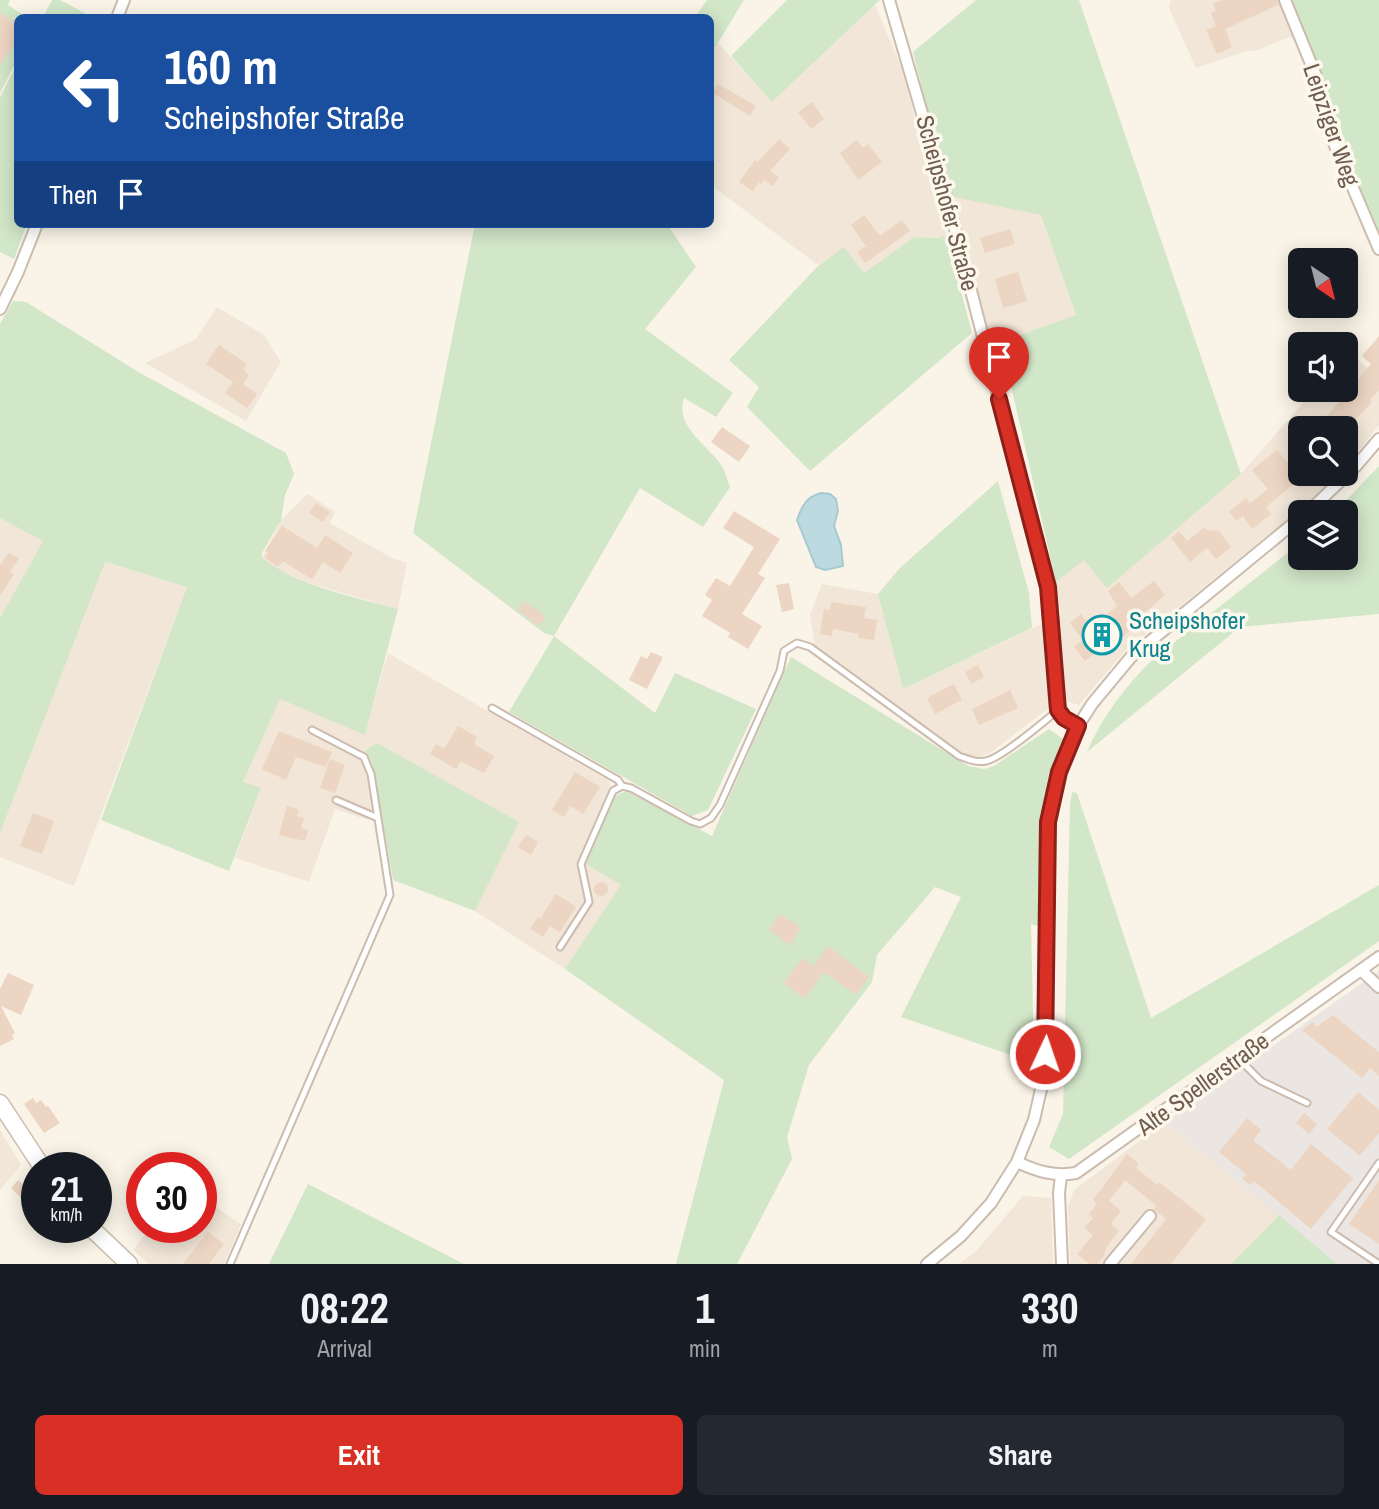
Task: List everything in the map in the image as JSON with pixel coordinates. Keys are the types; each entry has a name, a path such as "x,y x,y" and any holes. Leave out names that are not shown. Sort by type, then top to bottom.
{"street":[{"name":"Scheipshofer Straße","path":"889,0 949,206 1048,587 1058,710"},
{"name":"Leipziger Weg","path":"1285,0 1316,76 1324,120 1379,249"},
{"path":"0,309 35,228"},
{"path":"1321,500 1379,439"},
{"path":"927,1264 961,1236 991,1203 1017,1162 1034,1120 1044,1076 1048,822 1059,772 1078,726 1091,704 1131,657 1288,528"},
{"path":"1058,710 1064,718 1078,726"},
{"name":"Alte Spellerstraße","path":"1061,1176 1076,1173 1095,1161 1379,957"},
{"path":"1361,970 1379,987"},
{"path":"0,1103 32,1152"},
{"path":"1017,1162 1061,1176 1059,1193 1062,1264"},
{"path":"1110,1264 1150,1216"},
{"path":"107,1243 129,1264"}],"lane":[{"path":"560,947 589,902 581,864 613,791 622,786 631,788 700,824 711,818 720,805 780,671 784,651 797,643 810,647 959,756 974,762 988,761 1058,710"},
{"path":"492,708 618,780 622,786"},
{"path":"230,1264 390,895 371,774 364,757 312,730"},
{"path":"336,800 378,818"},
{"path":"1238,1059 1261,1081 1307,1103"},
{"path":"1378,1264 1331,1232 1379,1163"}],"shaded area":[{"path":"1171,0 1291,0 1305,35 1293,39 1289,37 1258,50 1243,52 1196,68 1169,8"},
{"path":"875,5 902,69 946,235 939,238 914,237 864,273 844,248 818,265 714,187 714,49 718,43 772,102"},
{"path":"949,196 1041,214 1076,315 1001,342 986,333"},
{"path":"217,307 264,335 281,362 246,421 145,363 196,339"},
{"path":"1358,360 1379,377 1379,425 1358,452 1358,416 1291,416 1304,402 1358,402"},
{"path":"1288,420 1288,486 1326,486 1311,500 1288,500 1288,519 1125,651 1079,705 1063,700 990,753 979,757 962,753 815,646 810,615 822,584 878,594 903,689 1061,615 1056,582 1084,559 1107,587 1241,474"},
{"path":"308,494 335,512 330,523 392,558 407,563 398,609 309,583 277,569 262,558 281,520"},
{"path":"0,518 43,541 0,618"},
{"path":"104,562 187,587 74,886 0,857 0,833"},
{"path":"388,653 609,781 610,786 579,859 621,885 565,969 475,911 518,822 365,751 372,762 379,798 368,820 335,809 309,882 235,858 261,789 243,782 280,699 365,734"},
{"path":"1379,971 1379,1264 1337,1264 1165,1122"},
{"path":"1165,1122 1279,1215 1231,1264 1070,1264 1068,1207 1074,1190"},
{"path":"0,1130 21,1165 0,1190"},
{"path":"1023,1196 1051,1198 1053,1264 959,1264 976,1251"},
{"path":"217,1208 241,1224 224,1264 149,1264 133,1250 138,1243 217,1243"}],"green space":[{"path":"0,0 10,0 8,5 22,14 14,14 14,66 0,93"},
{"path":"52,0 60,0 86,14 45,14"},
{"path":"707,0 744,0 714,49 714,14 697,14"},
{"path":"787,0 880,0 772,102 731,56"},
{"path":"976,0 1079,0 1241,474 1107,588 1084,560 1056,582 1001,342 1076,315 1041,215 949,196 913,52"},
{"path":"1291,0 1379,0 1379,233 1330,119 1321,77"},
{"path":"14,70 14,228 26,228 14,259 0,252 0,97"},
{"path":"474,228 670,228 696,267 645,329 733,393 716,417 684,398 682,408 687,425 721,465 730,487 703,527 640,488 554,636 544,633 413,533"},
{"path":"946,235 972,333 810,471 747,407 759,387 729,360 818,266 844,247 864,273 914,237 939,238"},
{"path":"13,301 26,302 140,373 286,453 294,474 285,495 281,520 262,553 262,558 310,583 398,609 365,735 280,699 243,782 261,788 229,871 101,820 187,587 105,562 0,833 0,618 43,541 0,518 0,324"},
{"path":"1379,466 1379,614 1240,627 1087,752 1114,704 1151,661 1288,553 1288,570 1358,570 1358,500 1346,500"},
{"path":"998,481 1029,593 1032,628 903,689 878,594 900,568"},
{"path":"554,636 655,713 675,673 756,709 708,810 692,816 509,712"},
{"path":"791,657 968,766 984,769 994,766 1049,729 1063,739 1049,773 1040,821 1038,926 1031,924 1034,1063 901,1017 961,897 935,887 877,955 872,982 809,1065 787,1137 792,1159 737,1264 676,1264 724,1080 565,969 621,885 586,864 612,799 627,791 712,836"},
{"path":"377,743 519,822 475,911 393,880 372,762 365,751"},
{"path":"1072,792 1077,793 1151,1018 1379,885 1379,941 1069,1159 1049,1147 1063,1114"},
{"path":"308,1184 464,1264 269,1264"},
{"path":"1279,1215 1337,1264 1231,1264"}],"water":[{"path":"821,493 830,494 836,499 838,511 834,526 841,545 843,566 825,570 816,567 797,520 805,503"}],"building":[{"path":"1222,0 1277,0 1278,5 1225,29 1232,47 1217,54 1206,30 1216,26 1211,13 1216,11 1213,4"},
{"path":"0,13 14,22 14,46 0,65"},
{"path":"718,84 756,106 750,116 714,91"},
{"path":"812,102 824,119 811,129 798,112"},
{"path":"779,139 790,149 770,171 779,177 773,186 764,180 761,184 759,182 753,191 739,182 755,160 758,162"},
{"path":"857,140 863,148 868,144 882,162 858,180 840,153"},
{"path":"864,215 880,236 902,220 910,231 865,263 857,252 866,246 851,225"},
{"path":"1010,229 1015,244 985,253 980,238"},
{"path":"1018,272 1027,301 1003,308 995,279"},
{"path":"1379,336 1379,390 1370,400 1372,402 1358,417 1327,416 1339,402 1358,402 1358,379 1371,364 1362,356"},
{"path":"219,345 247,364 243,370 249,375 243,384 257,394 247,408 225,393 233,382 206,364"},
{"path":"722,427 750,446 739,462 711,442"},
{"path":"1277,450 1287,462 1288,486 1292,486 1266,507 1271,514 1252,529 1243,516 1236,521 1229,512 1246,498 1250,503 1268,489 1252,470"},
{"path":"316,503 330,512 323,522 309,513"},
{"path":"734,511 780,539 758,574 765,578 742,614 762,626 748,649 728,637 730,633 702,616 712,600 705,595 716,578 730,586 754,547 723,528"},
{"path":"282,526 317,548 325,535 353,553 340,573 323,562 312,579 284,562 278,567 265,558 268,553 265,551"},
{"path":"1205,527 1207,530 1219,531 1231,547 1216,559 1207,548 1190,562 1171,538 1179,531 1187,541"},
{"path":"9,553 19,558 10,572 14,574 0,596 0,565"},
{"path":"1154,581 1165,595 1113,645 1105,645 1085,661 1074,647 1083,640 1070,623 1081,614 1091,627 1117,606 1108,591 1119,582 1131,598"},
{"path":"789,583 794,609 782,612 776,585"},
{"path":"524,601 546,617 539,626 518,610"},
{"path":"831,602 866,607 864,618 877,620 874,640 858,638 859,634 833,629 832,636 820,634 824,609 830,610"},
{"path":"651,652 663,657 647,689 629,680 641,656 647,659"},
{"path":"978,665 984,677 971,684 965,672"},
{"path":"954,684 962,700 935,714 927,698"},
{"path":"1010,690 1018,708 979,725 972,709"},
{"path":"458,726 477,737 474,744 494,756 484,773 461,761 456,769 430,754 436,744 444,749"},
{"path":"279,731 332,752 326,767 296,757 286,780 262,769"},
{"path":"330,759 345,765 335,793 320,788"},
{"path":"575,772 600,787 583,814 570,806 564,817 552,810"},
{"path":"287,806 299,810 297,816 304,818 301,828 308,830 305,841 279,835"},
{"path":"33,813 54,821 42,854 20,846"},
{"path":"526,835 538,842 531,855 518,847"},
{"path":"598,882 604,882 608,889 604,896 598,896 594,892 594,886"},
{"path":"556,894 576,907 560,932 550,926 543,937 530,929"},
{"path":"780,914 801,928 790,945 769,930"},
{"path":"828,946 869,977 856,995 824,972 805,998 783,983 803,958 814,966"},
{"path":"8,973 34,985 21,1015 1,1006 15,1033 12,1035 14,1039 0,1046 0,989"},
{"path":"1333,1015 1379,1052 1379,1076 1370,1068 1362,1078 1302,1030 1313,1022 1316,1027"},
{"path":"1358,1092 1379,1110 1379,1133 1360,1156 1327,1129"},
{"path":"33,1098 36,1103 41,1100 48,1106 60,1123 44,1133 24,1104"},
{"path":"1304,1113 1317,1124 1309,1134 1296,1123"},
{"path":"1247,1118 1261,1130 1253,1140 1291,1170 1311,1144 1353,1178 1311,1229 1254,1181 1250,1185 1242,1179 1246,1174 1219,1152"},
{"path":"1127,1154 1139,1164 1136,1168 1157,1185 1159,1182 1206,1219 1171,1264 1131,1264 1166,1219 1154,1209 1157,1206 1125,1180 1109,1201 1121,1211 1111,1224 1119,1231 1106,1248 1104,1256 1097,1264 1090,1264 1077,1254 1093,1235 1084,1228 1093,1218 1089,1214 1097,1204 1093,1200"},
{"path":"18,1180 21,1183 21,1198 11,1188"},
{"path":"1379,1180 1379,1244 1349,1224"},
{"path":"217,1239 224,1244 209,1264 183,1264 199,1243 217,1243"}],"place":[{"name":"Scheipshofer Krug","path":"1102,635"}],"route":[{"path":"999,399 1048,587 1058,710 1064,718 1078,726 1059,772 1048,822 1045,1054"}]}
